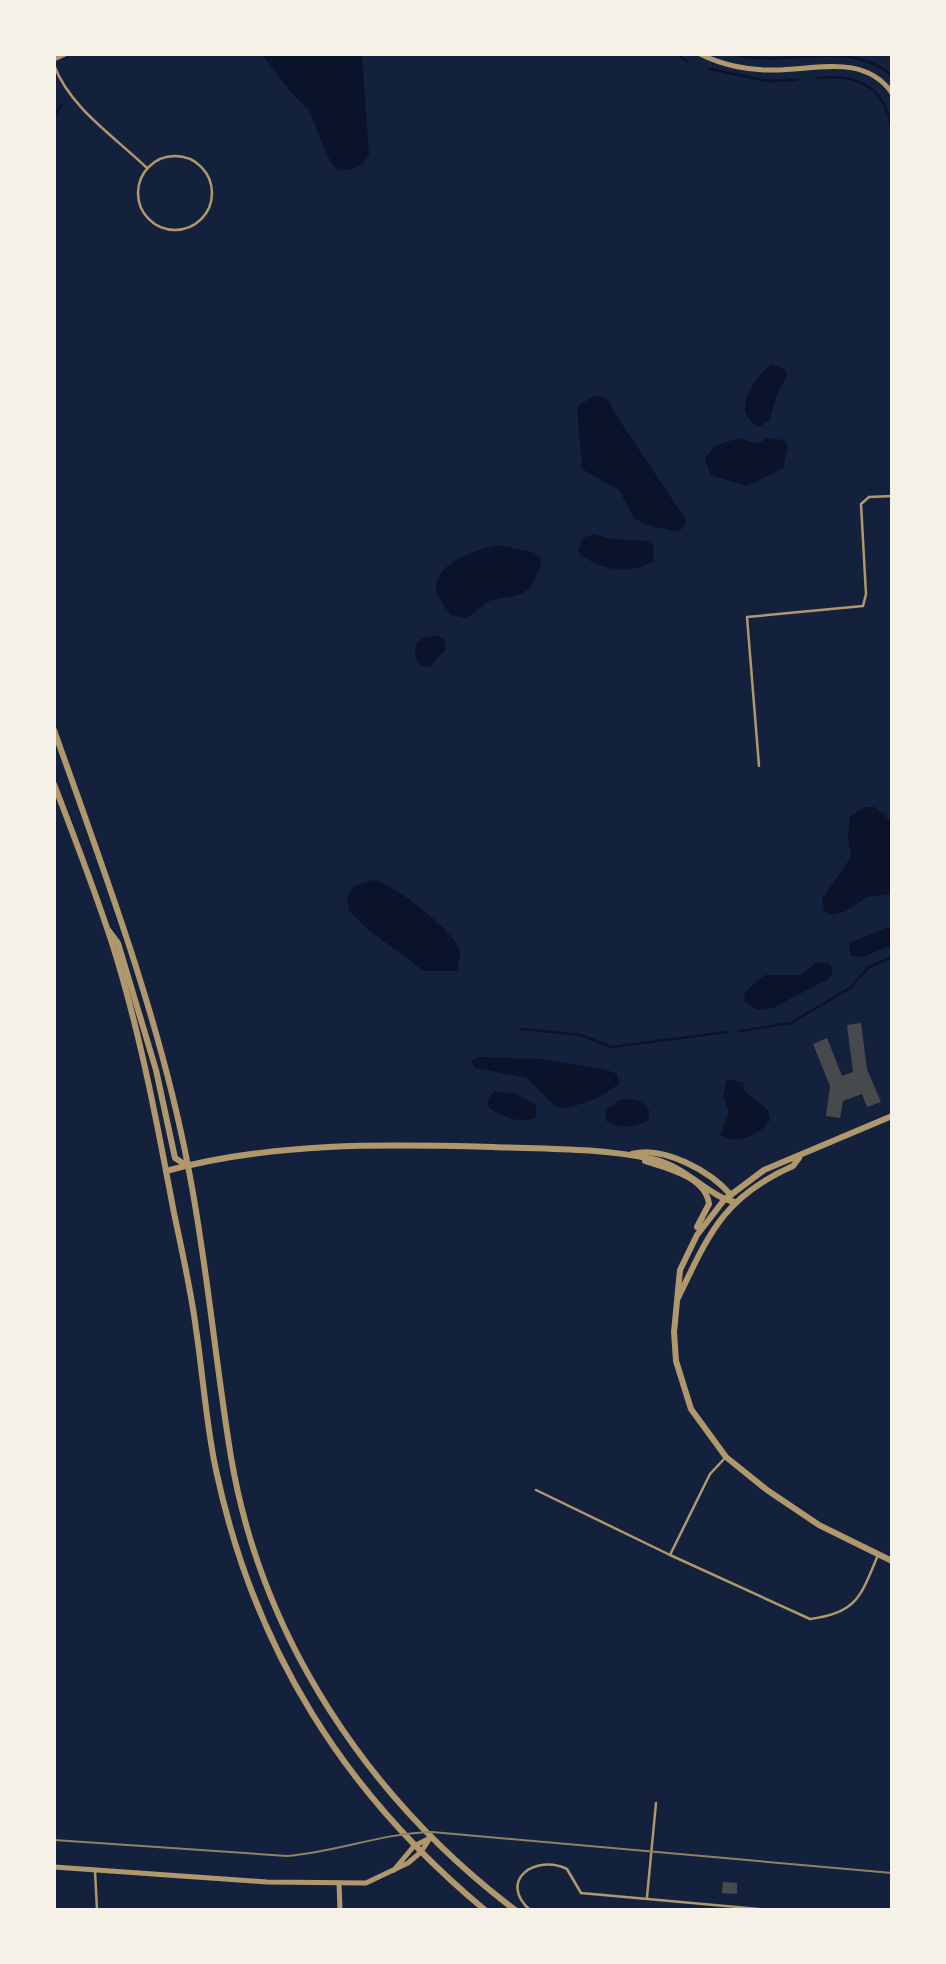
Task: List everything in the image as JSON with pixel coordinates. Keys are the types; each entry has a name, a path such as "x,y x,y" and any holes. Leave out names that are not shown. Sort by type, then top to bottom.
{"street":[{"path":"54,59 65,54"},
{"path":"700,54 746,68 856,67 876,77 892,93"},
{"path":"54,730 136,965 188,1165 232,1459 246,1519 267,1585 320,1698 370,1771 430,1838 515,1910"},
{"path":"54,784 106,927 139,1041 195,1323 215,1467 233,1541 250,1591 278,1656 321,1730 367,1793 414,1846 485,1910"},
{"path":"106,927 118,943 156,1070 175,1158 188,1165"},
{"path":"892,1116 799,1158 764,1170 724,1200 693,1242 680,1270 674,1332 681,1380 691,1409 726,1457 767,1490 819,1525 892,1561"},
{"path":"166,1171 237,1156 336,1145 546,1149 630,1155 679,1168 724,1200 736,1202"},
{"path":"630,1155 641,1152 673,1158 707,1176 731,1194 736,1202"},
{"path":"630,1155 678,1173 701,1186 706,1193 708,1208 695,1230 693,1242"},
{"path":"677,1300 706,1238 720,1217 736,1202 793,1166 799,1158"},
{"path":"393,1871 414,1846 430,1838"},
{"path":"54,1867 233,1880 366,1883 393,1871 421,1852 430,1838"},
{"path":"339,1883 340,1910"}],"lane":[{"path":"54,65 59,78 77,103 147,168"},
{"path":"170,156 196,162 207,174 212,190 204,215 191,225 176,229 160,226 150,220 141,207 138,191 147,168 170,156"},
{"path":"759,766 747,617 863,606 866,594 861,503 869,497 892,496"},
{"path":"670,1555 710,1474 726,1457"},
{"path":"536,1490 810,1619 835,1615 852,1606 862,1593 878,1555"},
{"path":"647,1898 656,1802"},
{"path":"530,1910 519,1898 517,1887 521,1875 537,1865 563,1867 570,1872 581,1893 770,1910"},
{"path":"95,1870 97,1910"}],"water":[{"path":"262,54 362,54 369,155 362,163 352,169 337,170 330,161 308,109 293,95"},
{"path":"772,364 785,369 787,376 776,396 770,420 759,427 750,421 745,404 758,377"},
{"path":"593,396 605,398 609,402 686,520 683,528 677,532 644,524 634,518 619,490 582,469 577,407"},
{"path":"739,438 758,444 766,438 784,440 788,447 783,468 747,486 710,475 705,458 714,446"},
{"path":"594,534 611,539 650,541 654,547 653,561 644,566 624,569 594,563 578,551 583,538"},
{"path":"497,545 533,552 540,558 541,566 530,588 522,594 489,601 467,618 451,615 438,596 436,585 439,576 466,555"},
{"path":"438,635 445,640 445,650 430,667 421,666 415,657 416,644 423,638"},
{"path":"863,807 875,807 892,822 892,894 867,897 844,912 830,915 824,910 822,899 851,857 848,837 850,817"},
{"path":"373,880 407,898 445,930 459,949 457,971 424,971 367,929 349,911 347,899 353,886"},
{"path":"892,928 892,945 863,957 851,956 849,943"},
{"path":"817,962 828,963 833,969 830,978 773,1008 757,1010 744,1001 745,992 765,975 800,975"},
{"path":"478,1057 540,1059 604,1069 617,1074 619,1084 596,1099 564,1109 554,1105 527,1078 475,1068 471,1061"},
{"path":"727,1079 744,1083 743,1090 768,1110 770,1120 766,1125 754,1134 740,1139 720,1135 729,1113 723,1095"},
{"path":"495,1091 516,1094 536,1105 536,1118 517,1119 492,1110 487,1106"},
{"path":"619,1100 642,1101 649,1110 649,1120 627,1126 605,1120 607,1109"}],"building":[{"path":"861,1023 867,1069 881,1102 867,1107 862,1094 843,1101 840,1118 826,1116 830,1086 813,1044 827,1038 842,1076 853,1072 847,1025"},
{"path":"723,1882 737,1883 737,1894 722,1893"}],"waterway":[{"path":"677,54 687,61"},
{"path":"733,54 754,58 854,58 873,64 892,75"},
{"path":"710,69 768,81 797,80"},
{"path":"818,78 848,79 871,88 886,108 892,137"},
{"path":"54,116 62,104"},
{"path":"740,1031 791,1023 850,988 869,967 892,957"},
{"path":"520,1029 581,1035 611,1047 728,1032"}],"tram line":[{"path":"54,1840 287,1856 413,1833 432,1832 892,1873"}]}
